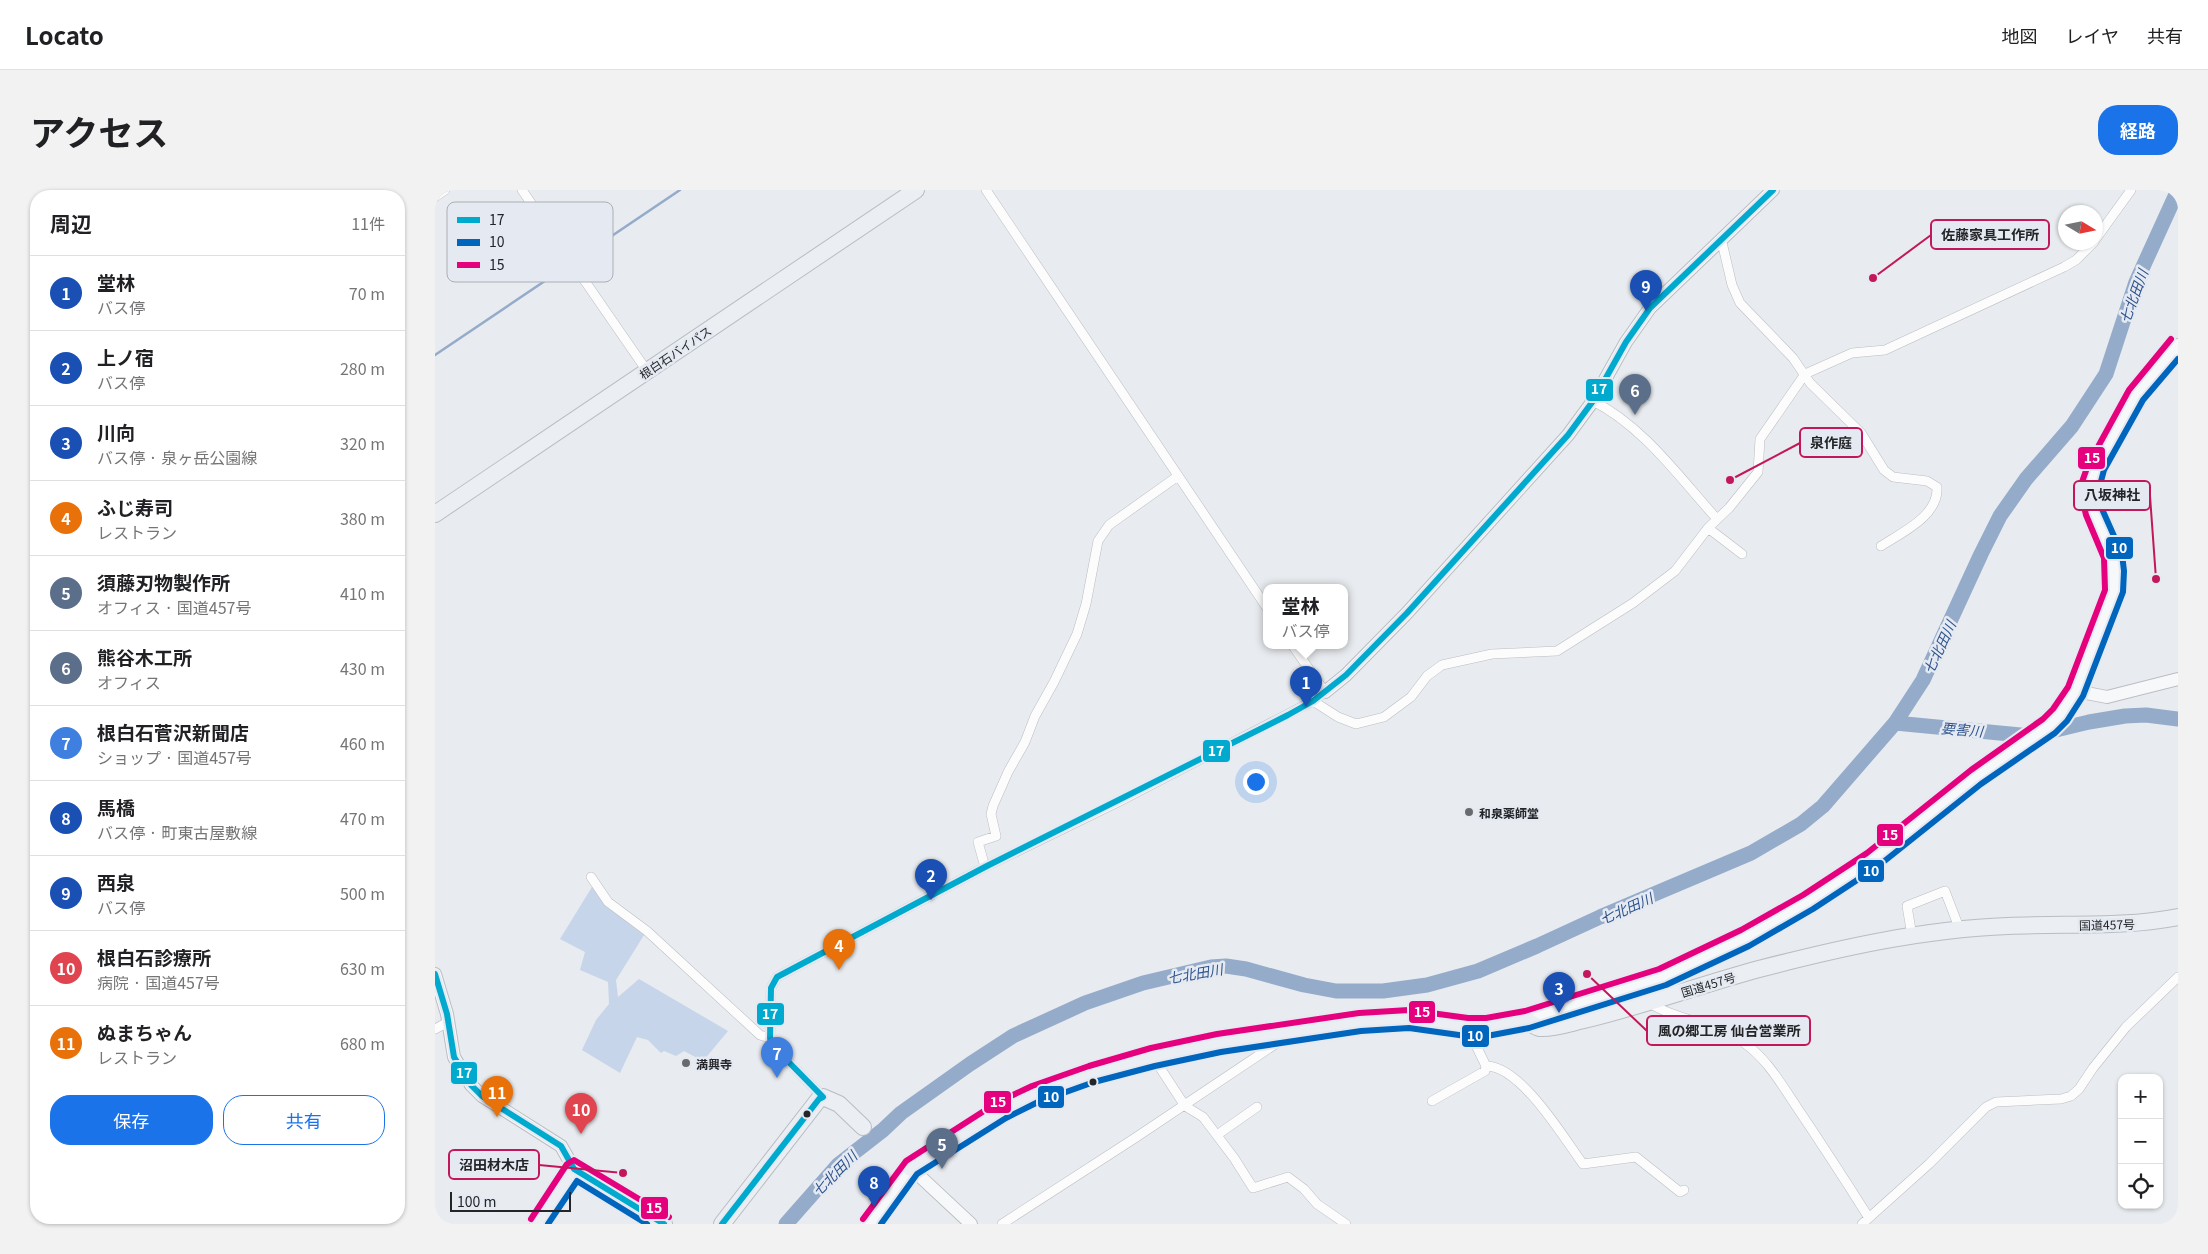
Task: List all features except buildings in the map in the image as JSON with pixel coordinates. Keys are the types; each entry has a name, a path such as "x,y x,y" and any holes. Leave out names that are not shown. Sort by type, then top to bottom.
{"highway":[{"name":"根白石バイパス","path":"435,514 916,190"},
{"name":"国道457号","path":"911,1168 1002,1110 1035,1094 1091,1074 1153,1057 1219,1043 1359,1022 1409,1019 1467,1027 1487,1027 1527,1020 1540,1028 1615,1013 1723,979 1827,951 1912,936 2007,926 2133,925 2178,917"},
{"path":"722,1224 819,1099 823,1097 831,1099 839,1104 863,1127"},
{"path":"538,1224 574,1169 664,1224"}],"main road":[{"path":"1325,692 1346,675 1407,613 1548,458 1593,401 1626,342 1650,308 1773,190"},
{"path":"1527,1020 1662,977 1753,933 1808,902 1872,860 1976,777 2049,726 2060,716 2076,691 2114,592 2115,571 2113,556 2094,512 2091,484 2101,456 2136,395 2178,345"},
{"path":"2076,691 2107,697 2178,679"},
{"path":"435,974 448,1022 454,1057 471,1085 482,1096 561,1146 574,1169"},
{"path":"870,1224 911,1168 971,1224"}],"street":[{"path":"435,197 445,190"},
{"path":"522,190 530,202"},
{"path":"986,190 1263,602"},
{"path":"2103,230 2131,190"},
{"path":"1721,238 1732,285 1740,303 1793,358 1810,383 1861,433 1887,473 1893,477 1927,481 1937,487 1935,501 1923,517 1881,546"},
{"path":"1313,701 1338,717 1356,724 1384,717 1411,697 1427,676 1441,664 1492,654 1557,651 1633,603 1675,571 1708,528 1729,508 1758,472 1760,439 1805,374 1852,353 1885,350 2064,267 2076,260 2086,250"},
{"path":"585,282 647,371"},
{"path":"1593,401 1612,410 1632,426 1717,519"},
{"path":"985,867 978,842 996,836 991,814 993,806 1008,772 1025,742 1035,716 1077,634 1086,604 1098,541 1109,525 1178,476"},
{"path":"1708,528 1742,554"},
{"path":"823,1097 772,1045 770,1038 771,988 777,976 985,867 1118,802 1313,701 1325,692 1295,649"},
{"path":"591,877 608,902 653,936 760,1035 770,1038"},
{"path":"1912,936 1907,906 1945,891 1960,930"},
{"path":"1648,1002 1663,1012 1721,1030 1742,1041 1763,1058 1824,1145 1865,1221 1929,1164 1986,1107 1996,1102 2061,1099 2071,1096 2079,1089 2093,1068 2126,1027 2178,977"},
{"path":"435,1029 448,1022"},
{"path":"1433,1102 1485,1071 1486,1066 1467,1027"},
{"path":"1002,1224 1185,1106 1277,1043 1281,1035"},
{"path":"1153,1057 1185,1106 1203,1117 1253,1188 1288,1177 1304,1189 1317,1204 1346,1224"},
{"path":"1486,1066 1500,1068 1527,1090 1556,1125 1583,1164 1636,1157 1680,1192 1684,1190"},
{"path":"1217,1135 1257,1107"}],"shaded area":[{"path":"592,887 609,908 644,935 616,980 618,997 639,979 728,1031 703,1061 684,1051 676,1056 664,1051 661,1053 648,1040 637,1037 620,1073 582,1050 596,1020 609,1004 608,982 580,970 585,952 560,939"}],"waterway":[{"path":"613,235 680,190"},
{"name":"七北田川","path":"786,1224 838,1165 883,1130 901,1113 1013,1036 1085,1003 1143,983 1211,967 1226,966 1246,969 1304,985 1336,991 1383,991 1427,985 1478,971 1537,946 1751,853 1801,824 1823,806 1895,723 1923,680 2000,516 2026,479 2072,426 2106,374 2136,282 2178,190"},
{"path":"435,355 543,282"},
{"name":"要害川","path":"1895,723 2031,736 2089,722 2125,716 2146,715 2178,719"}],"transit line":[{"name":"17","path":"722,1224 819,1099 823,1097 772,1045 770,1038 771,988 777,977 985,867 1288,715 1313,701 1346,675 1407,613 1568,435 1593,401 1626,342 1650,308 1773,190"},
{"name":"15","path":"863,1219 906,1161 998,1102 1032,1086 1089,1066 1151,1048 1217,1034 1359,1013 1409,1010 1468,1018 1486,1018 1525,1011 1659,969 1741,930 1803,895 1867,853 1971,770 2043,719 2053,709 2068,687 2105,590 2104,558 2086,515 2082,498 2082,482 2088,465 2129,390 2171,339"},
{"name":"10","path":"881,1224 917,1174 1006,1118 1038,1102 1094,1082 1155,1066 1221,1052 1361,1031 1409,1028 1466,1036 1487,1036 1529,1028 1666,985 1749,946 1813,909 1877,867 1981,784 2055,733 2067,721 2083,696 2123,592 2124,571 2122,554 2102,509 2100,485 2104,470 2143,400 2178,359"},
{"name":"17","path":"435,974 447,1014 454,1057 471,1085 482,1096 561,1146 574,1169 664,1224"},
{"name":"15","path":"531,1219 567,1164 574,1160 669,1217"},
{"name":"10","path":"548,1224 577,1181 647,1224"}],"place":[{"name":"佐藤家具工作所","path":"1873,278"},
{"name":"西泉","path":"1646,311"},
{"name":"熊谷木工所","path":"1635,415"},
{"name":"泉作庭","path":"1730,480"},
{"name":"八坂神社","path":"2156,579"},
{"name":"堂林","path":"1306,707"},
{"name":"和泉薬師堂","path":"1469,812"},
{"name":"上ノ宿","path":"931,900"},
{"name":"ふじ寿司","path":"839,970"},
{"name":"風の郷工房 仙台営業所","path":"1587,974"},
{"name":"川向","path":"1559,1013"},
{"name":"満興寺","path":"686,1063"},
{"name":"根白石菅沢新聞店","path":"777,1078"},
{"name":"ぬまちゃん","path":"497,1117"},
{"name":"根白石診療所","path":"581,1134"},
{"name":"須藤刃物製作所","path":"942,1169"},
{"name":"沼田材木店","path":"623,1173"},
{"name":"馬橋","path":"874,1207"}]}
